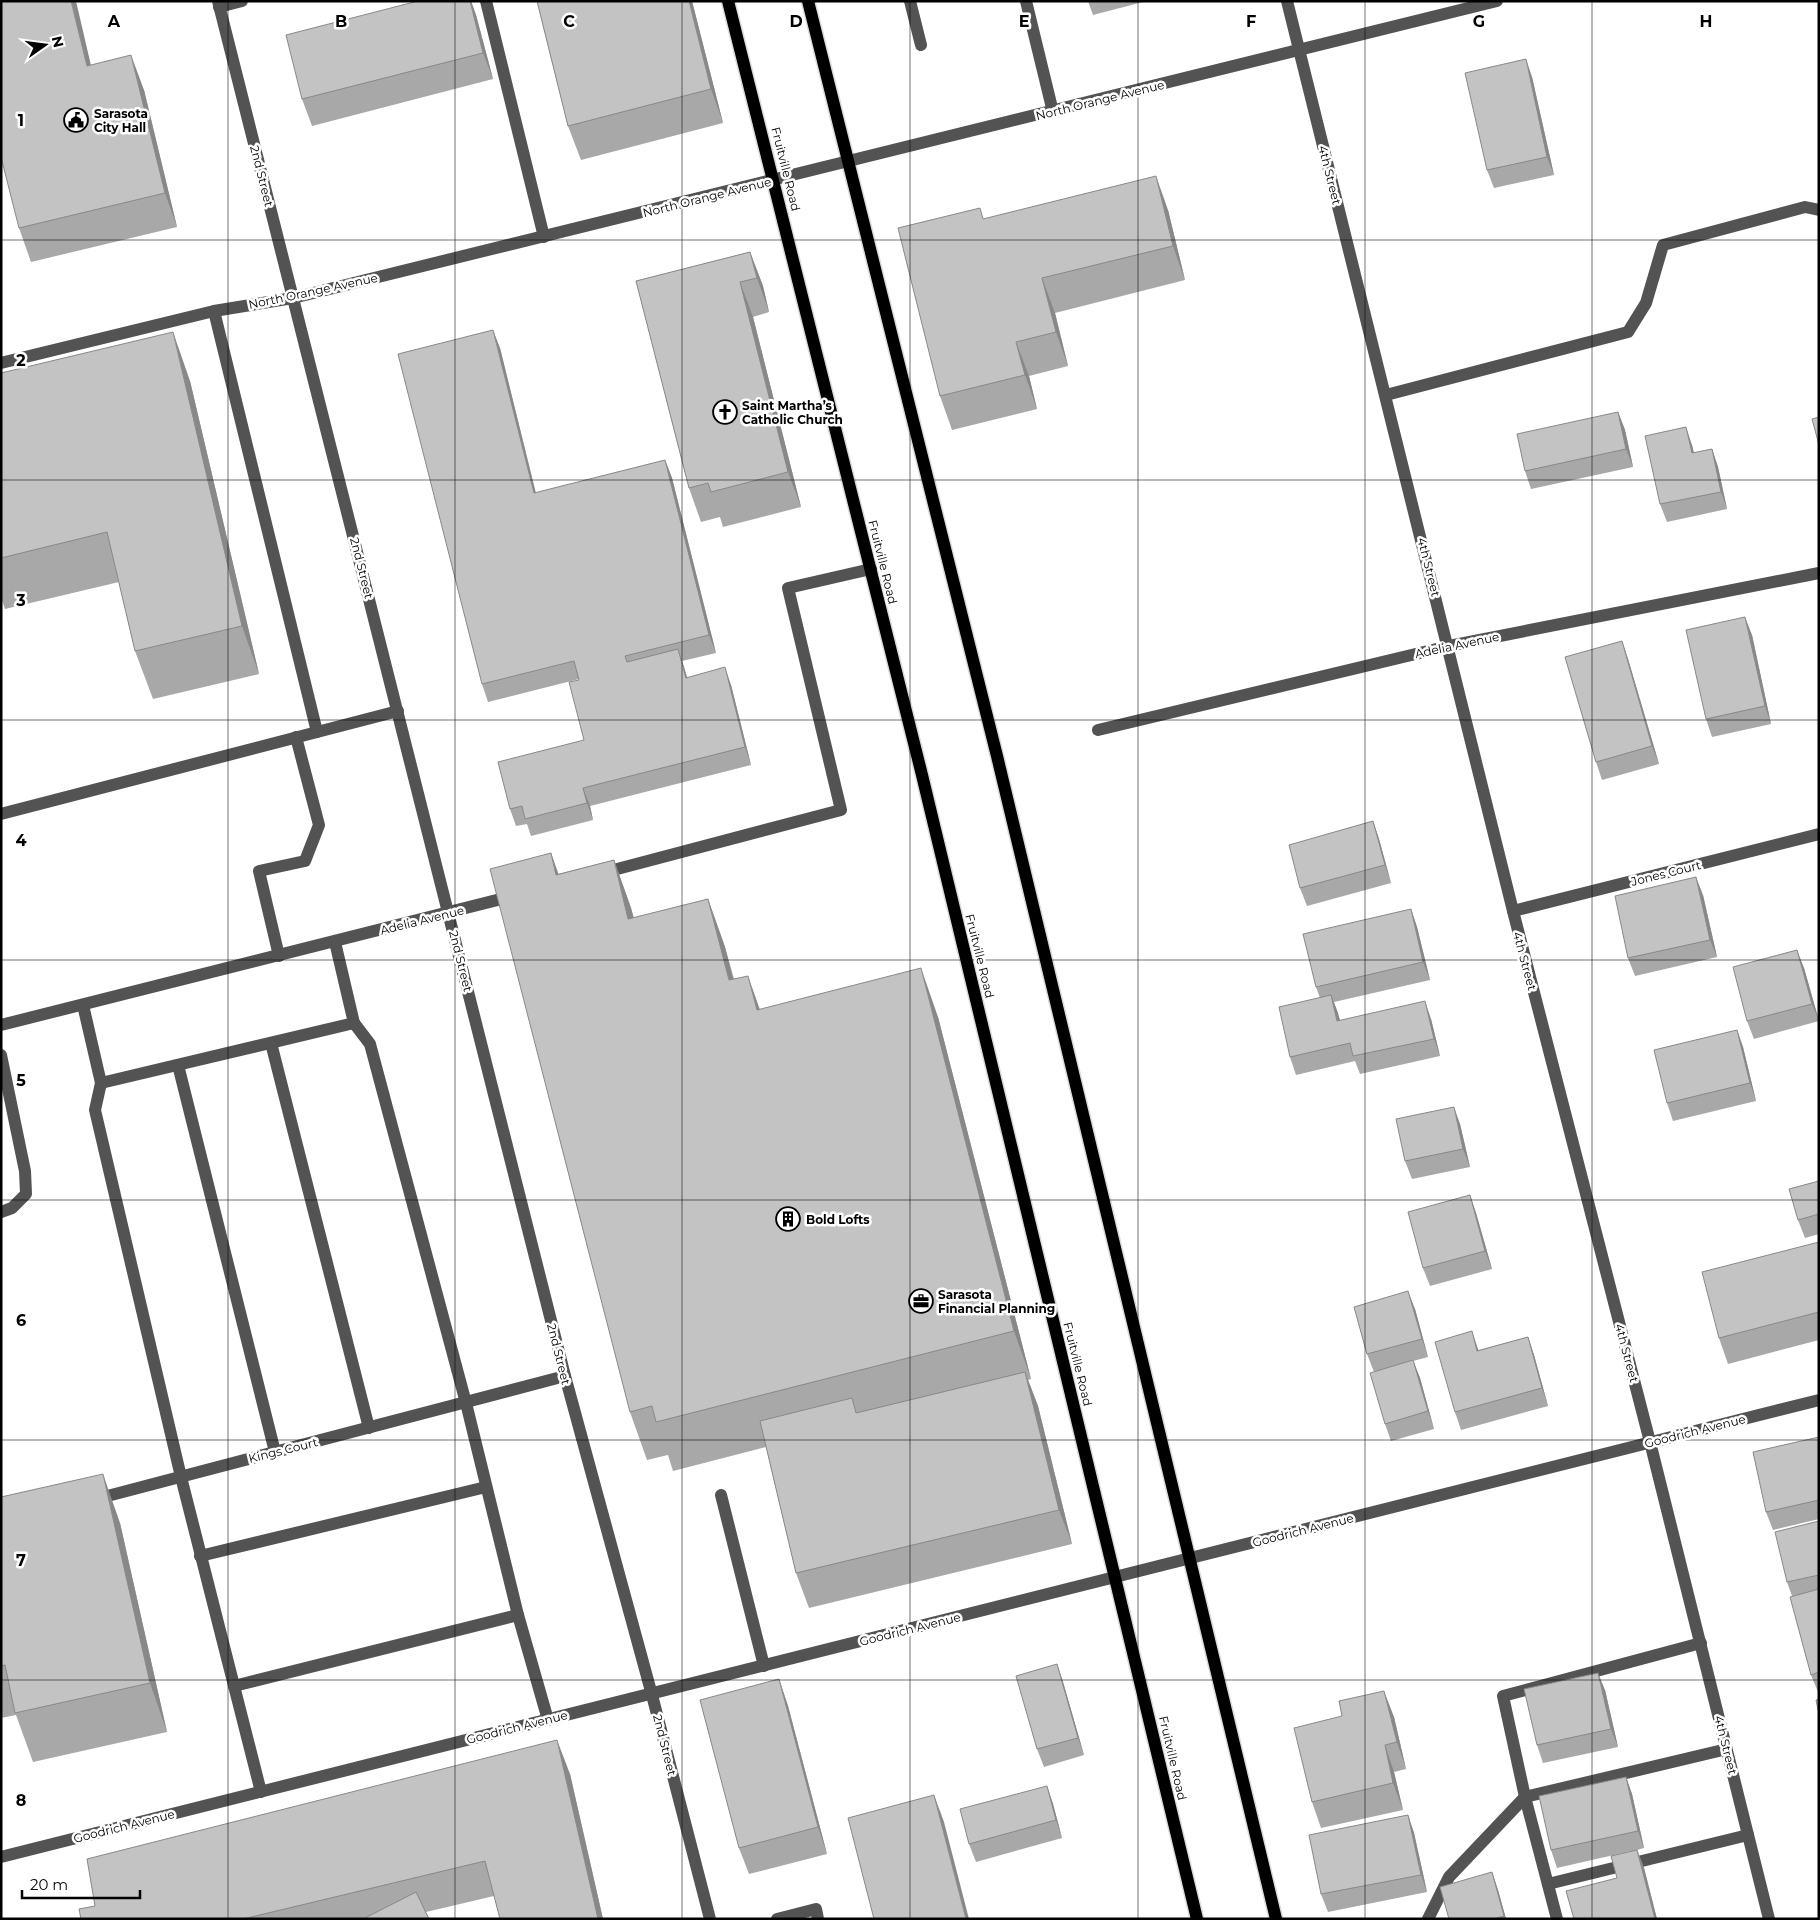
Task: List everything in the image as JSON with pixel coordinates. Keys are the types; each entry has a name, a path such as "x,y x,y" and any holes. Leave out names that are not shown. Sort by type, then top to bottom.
{"main road":[{"name":"Fruitville Road","path":"728,1 775,180 871,569 1197,1919"},
{"path":"808,1 850,162 997,756 1276,1919"}],"street":[{"path":"218,4 242,1"},
{"path":"486,1 544,237"},
{"path":"910,1 921,45"},
{"path":"1026,1 1054,112"},
{"name":"4th Street","path":"1287,1 1513,911 1650,1442 1769,1919"},
{"name":"North Orange Avenue","path":"1,363 214,311 293,298 1054,112 1497,1"},
{"name":"2nd Street","path":"218,4 449,913 564,1376 652,1695 710,1919"},
{"path":"1386,395 1628,332 1646,303 1663,245 1805,207 1819,210"},
{"path":"214,311 317,732"},
{"path":"592,875 841,810 788,588 871,569"},
{"name":"Adelia Avenue","path":"1098,730 1448,646 1819,573"},
{"path":"1,814 398,711"},
{"path":"279,956 260,871 305,861 319,825 296,737"},
{"name":"Jones Court","path":"1513,911 1819,834"},
{"name":"Adelia Avenue","path":"1,1025 526,893"},
{"path":"335,942 354,1023 370,1044 466,1403 518,1615 548,1720"},
{"path":"83,1005 101,1083 95,1110 200,1556 261,1792"},
{"path":"101,1083 354,1023"},
{"path":"271,1043 370,1428"},
{"path":"1,1055 25,1171 26,1194 12,1208 1,1212"},
{"path":"178,1065 275,1452"},
{"name":"Kings Court","path":"86,1501 564,1376"},
{"name":"Goodrich Avenue","path":"1,1858 1819,1400"},
{"path":"200,1556 486,1487"},
{"path":"721,1495 764,1666"},
{"path":"234,1686 518,1615"},
{"path":"1557,1919 1525,1796 1503,1696 1700,1643"},
{"path":"1428,1919 1449,1877 1525,1796 1727,1749"},
{"path":"1548,1884 1748,1835"},
{"path":"777,1919 816,1909 818,1919"}],"building":[{"name":"Sarasota City Hall","path":"1,1 71,1 87,66 131,55 165,193 19,228 1,157"},
{"path":"418,1 470,1 483,53 302,99 286,35"},
{"path":"537,1 689,1 711,89 568,126"},
{"path":"1526,59 1547,157 1487,170 1465,73"},
{"path":"1156,176 1173,246 1042,278 1056,332 1016,342 1025,375 940,396 898,228 980,208 983,219"},
{"name":"Saint Martha’s Catholic Church","path":"750,252 757,278 740,282 788,472 711,492 708,483 689,488 636,281"},
{"path":"493,330 534,493 665,460 709,635 625,656 627,662 678,649 686,678 725,667 745,747 583,788 587,803 525,819 522,806 510,809 498,762 584,740 569,682 579,680 574,661 482,684 398,354"},
{"path":"173,332 242,626 135,651 107,532 1,558 1,373"},
{"path":"1618,412 1626,449 1525,471 1517,434"},
{"path":"1819,417 1819,445 1812,419"},
{"path":"1686,427 1692,453 1712,449 1721,492 1660,504 1645,436"},
{"path":"1745,617 1765,706 1706,719 1686,630"},
{"path":"1622,641 1652,746 1596,762 1565,657"},
{"path":"1373,821 1385,865 1300,888 1289,845"},
{"name":"Bold Lofts","path":"551,853 556,875 614,860 628,919 708,899 729,980 748,976 757,1010 921,968 1014,1331 656,1422 652,1406 630,1412 490,869"},
{"path":"1696,877 1710,940 1628,958 1615,896"},
{"path":"1411,909 1423,962 1316,987 1303,934"},
{"path":"1797,950 1812,1004 1747,1021 1733,967"},
{"path":"1331,995 1337,1021 1425,1001 1434,1039 1353,1056 1350,1043 1290,1057 1279,1007"},
{"path":"1737,1030 1750,1083 1667,1103 1654,1050"},
{"path":"1454,1107 1463,1149 1405,1161 1396,1119"},
{"path":"1819,1181 1819,1214 1798,1220 1789,1189"},
{"path":"1470,1195 1485,1251 1423,1268 1408,1212"},
{"path":"1819,1242 1819,1312 1719,1338 1702,1272"},
{"path":"1408,1291 1422,1339 1367,1354 1354,1307"},
{"path":"1472,1331 1477,1351 1528,1337 1542,1388 1455,1412 1435,1342"},
{"path":"1413,1360 1428,1411 1385,1424 1370,1373"},
{"path":"1025,1372 1059,1510 796,1573 760,1421 852,1398 856,1413"},
{"path":"1819,1437 1819,1500 1766,1512 1753,1452"},
{"path":"103,1474 150,1683 15,1713 5,1665 1,1666 1,1497"},
{"path":"1819,1521 1819,1575 1787,1582 1775,1532"},
{"path":"1819,1589 1819,1672 1811,1675 1790,1597"},
{"path":"1057,1664 1078,1738 1037,1749 1016,1676"},
{"path":"1598,1673 1611,1729 1537,1745 1524,1689"},
{"path":"779,1679 818,1827 739,1848 700,1700"},
{"path":"1384,1691 1397,1742 1385,1745 1393,1783 1312,1802 1294,1728 1342,1716 1339,1701"},
{"path":"1819,1699 1819,1714 1816,1700"},
{"path":"557,1740 598,1919 500,1919 485,1861 243,1919 81,1919 79,1909 95,1906 87,1859"},
{"path":"1626,1777 1638,1831 1551,1850 1539,1796"},
{"path":"1047,1786 1056,1820 969,1844 960,1809"},
{"path":"934,1795 966,1919 874,1919 848,1818"},
{"path":"1408,1815 1421,1875 1321,1894 1309,1835"},
{"path":"1637,1850 1655,1919 1574,1919 1566,1891 1617,1878 1611,1856"},
{"path":"1492,1872 1504,1916 1494,1919 1449,1919 1440,1887"},
{"path":"416,1892 429,1919 363,1919"}],"place":[{"name":"Sarasota City Hall","path":"76,120"},
{"name":"Saint Martha’s Catholic Church","path":"725,412"},
{"name":"Bold Lofts","path":"788,1219"},
{"name":"Sarasota Financial Planning","path":"921,1301"}]}
